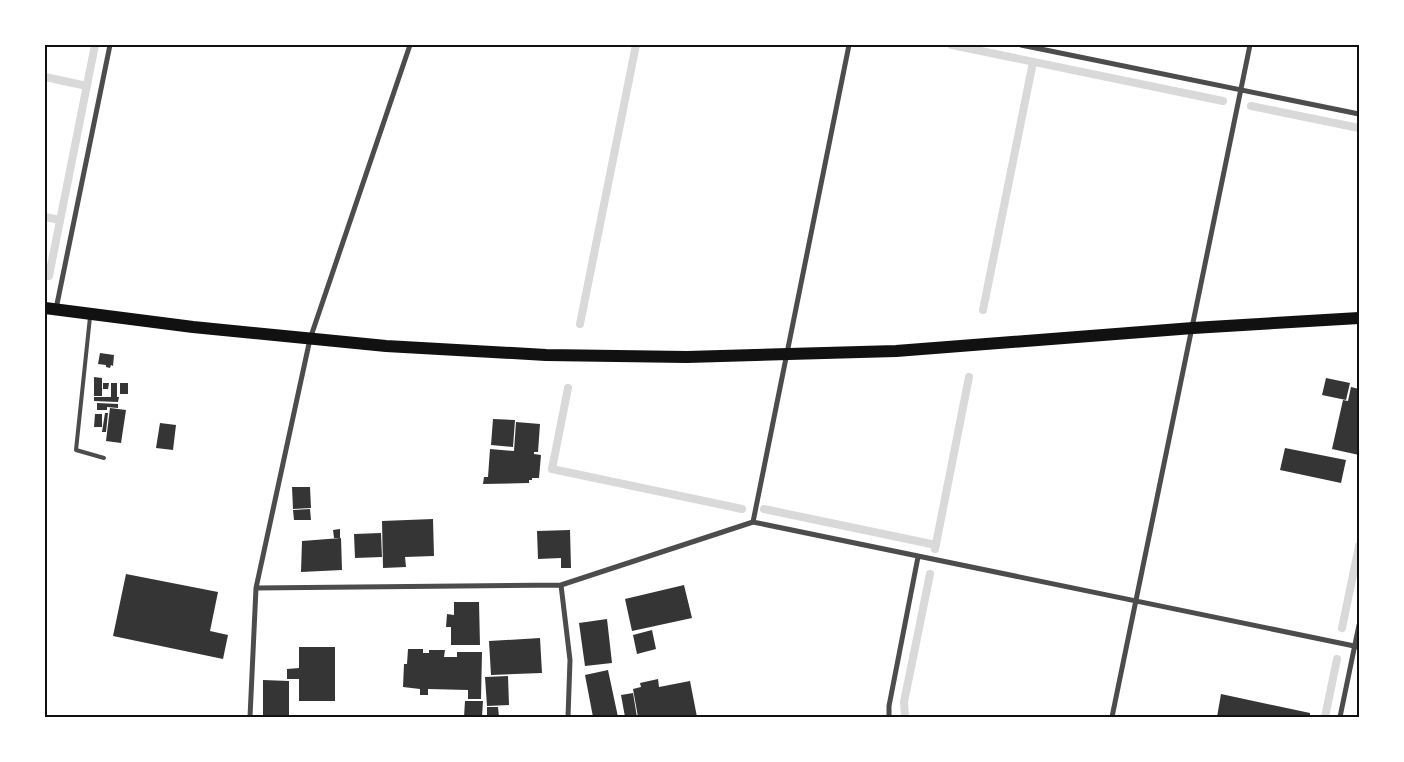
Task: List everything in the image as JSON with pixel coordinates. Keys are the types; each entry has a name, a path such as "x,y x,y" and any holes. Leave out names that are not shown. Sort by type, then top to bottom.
{"main road":[{"path":"51,309 194,327 386,346 546,355 687,356 896,351 1193,328 1359,318"}],"street":[{"path":"51,309 110,45"},
{"path":"250,717 256,588 310,339 410,45"},
{"path":"753,522 848,45"},
{"path":"1021,45 1359,114"},
{"path":"1112,717 1250,45"},
{"path":"256,588 561,585 753,522 1357,646"},
{"path":"889,717 889,706 918,557"},
{"path":"561,585 570,660 568,717"},
{"path":"1340,717 1357,646 1359,625"}],"lane":[{"path":"90,314 76,450 104,458"}],"building":[{"path":"100,353 114,355 113,366 111,365 110,368 106,367 106,365 98,364"},
{"path":"94,377 102,378 102,396 94,396"},
{"path":"1326,378 1350,383 1346,400 1322,395"},
{"path":"103,383 109,383 108,389 103,389"},
{"path":"111,383 117,383 118,402 94,401 94,397 111,397"},
{"path":"120,383 128,383 128,394 120,394"},
{"path":"1351,387 1359,389 1359,455 1332,449 1343,400 1348,401"},
{"path":"97,403 118,404 118,408 107,407 107,410 97,410"},
{"path":"110,408 126,410 121,443 106,441"},
{"path":"105,413 108,413 106,432 102,432"},
{"path":"95,414 102,414 102,427 94,427"},
{"path":"493,419 515,420 513,447 491,445"},
{"path":"516,422 540,424 538,452 534,452 534,454 541,455 539,478 532,478 532,480 529,480 529,483 483,484 484,477 488,477 490,449 514,451"},
{"path":"160,423 176,425 173,450 156,448"},
{"path":"1285,448 1346,460 1341,483 1280,470"},
{"path":"292,487 310,487 311,508 293,509"},
{"path":"310,509 311,520 294,520 293,510"},
{"path":"433,519 434,556 405,557 406,567 383,568 382,521"},
{"path":"340,529 340,538 334,538 333,530"},
{"path":"570,530 571,568 561,568 561,558 538,559 537,531"},
{"path":"381,533 382,557 355,558 354,534"},
{"path":"341,538 342,570 301,572 302,541"},
{"path":"126,574 218,592 210,631 228,635 223,659 113,636"},
{"path":"684,585 692,618 632,631 625,599"},
{"path":"454,602 479,602 480,645 451,645 451,627 446,627 447,614 454,615"},
{"path":"607,619 612,663 585,666 579,623"},
{"path":"652,630 656,649 637,654 633,635"},
{"path":"540,638 542,673 491,675 489,641"},
{"path":"299,647 335,647 335,701 299,701 299,679 287,679 287,669 299,668"},
{"path":"408,649 423,649 423,653 429,653 429,650 445,650 444,657 457,657 457,652 482,652 481,699 468,699 468,690 428,689 428,695 420,695 420,689 403,687 404,664 407,664"},
{"path":"608,670 618,717 593,717 585,675"},
{"path":"508,676 509,705 487,706 485,677"},
{"path":"658,679 659,687 690,681 697,717 638,717 633,689 641,687 640,683"},
{"path":"263,680 289,681 289,717 263,717"},
{"path":"633,693 637,717 625,717 621,695"},
{"path":"1221,694 1310,713 1310,717 1217,717"},
{"path":"465,701 483,701 482,717 464,717"},
{"path":"487,707 498,707 499,717 487,717"}],"waterway":[{"path":"49,276 95,45"},
{"path":"580,324 636,45"},
{"path":"952,45 1223,101"},
{"path":"983,310 1033,62"},
{"path":"45,77 87,86"},
{"path":"1251,106 1359,128"},
{"path":"45,217 60,220"},
{"path":"935,549 969,377"},
{"path":"568,388 552,469 742,509"},
{"path":"764,509 936,545"},
{"path":"1342,628 1359,546"},
{"path":"905,717 904,702 930,574"},
{"path":"1325,717 1337,659"}]}
